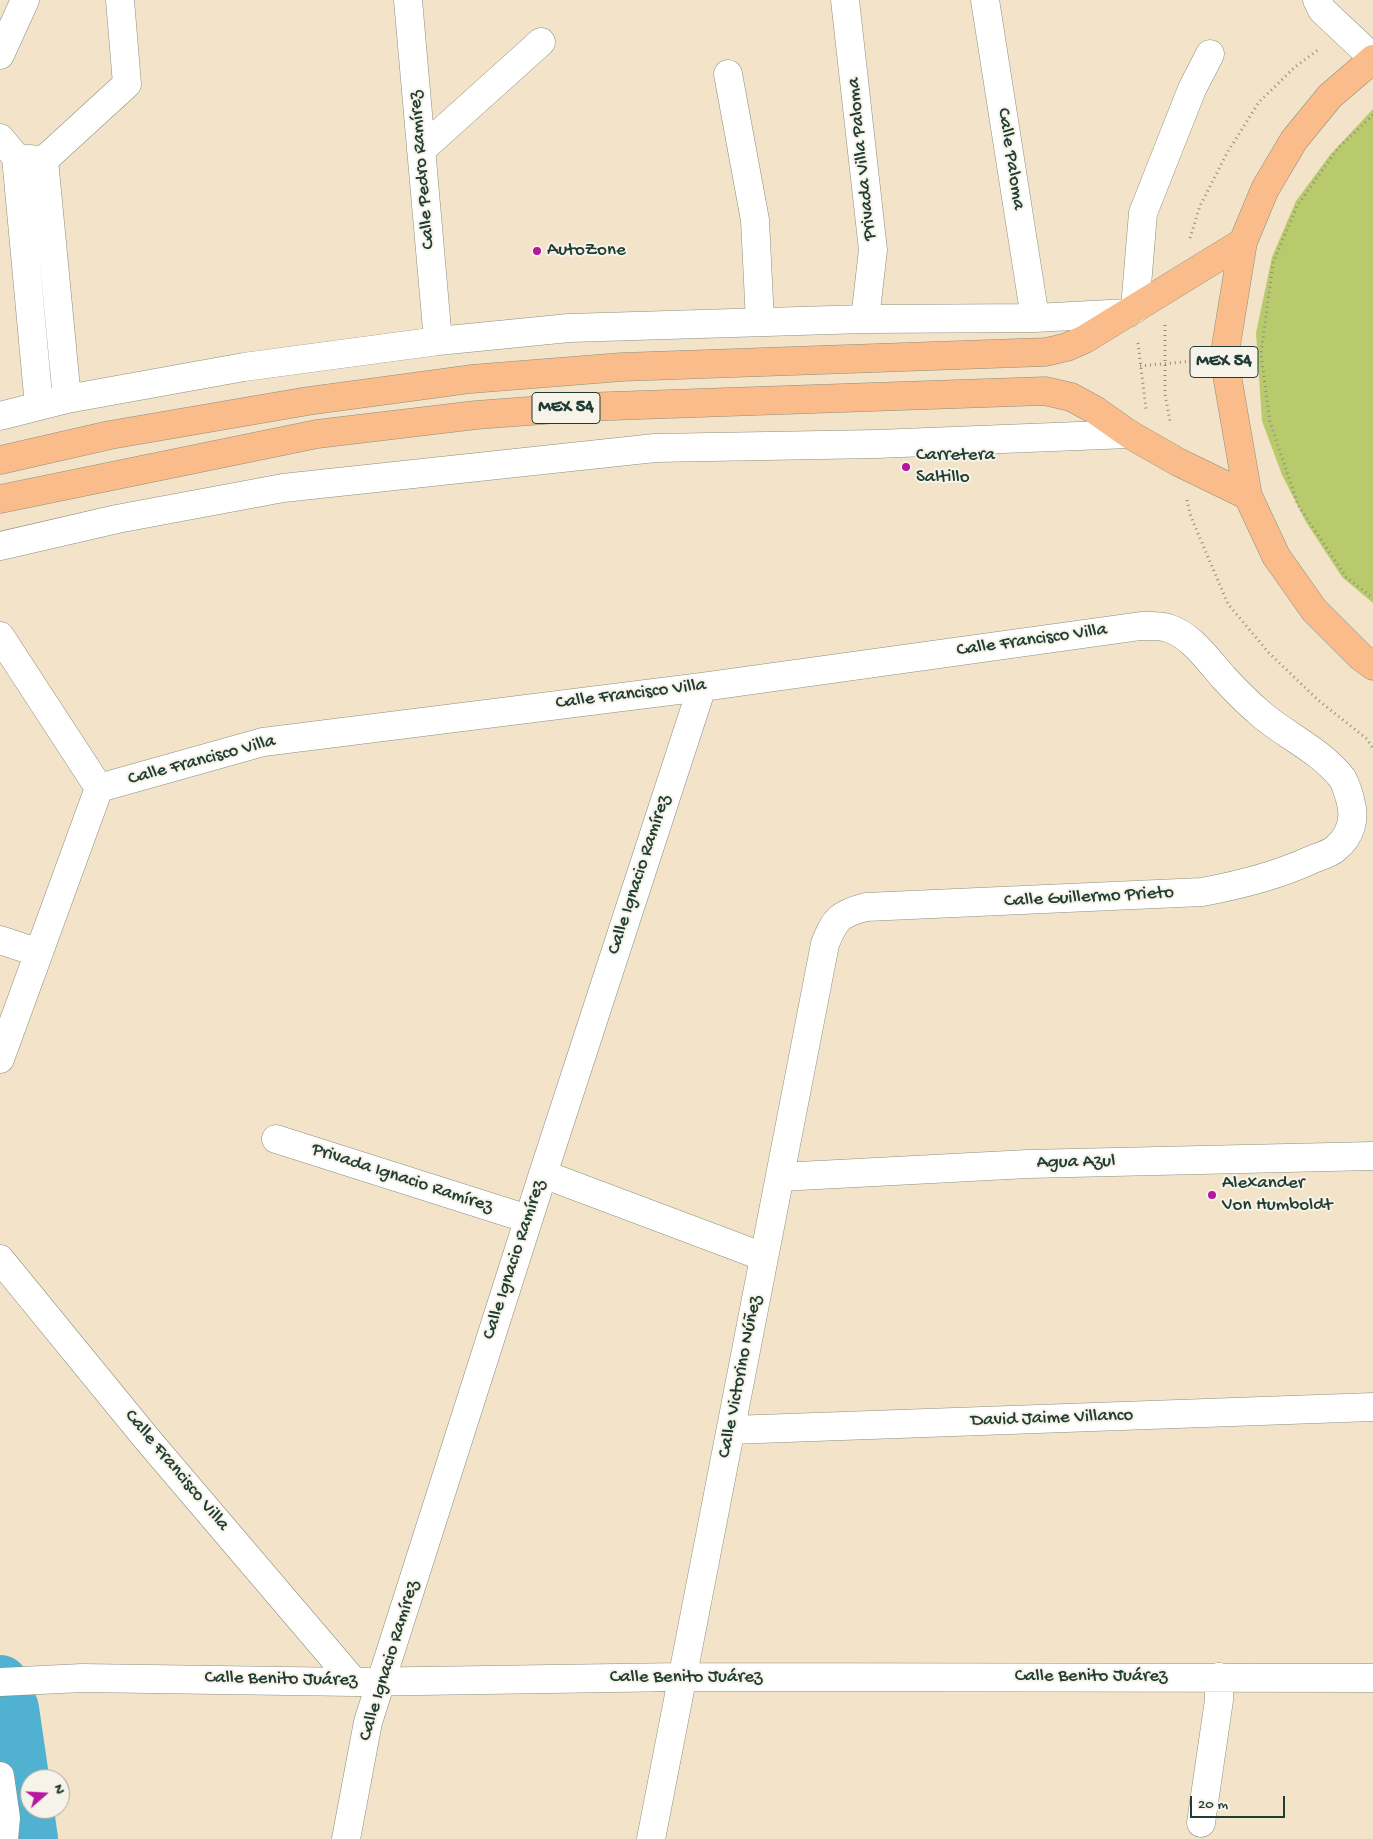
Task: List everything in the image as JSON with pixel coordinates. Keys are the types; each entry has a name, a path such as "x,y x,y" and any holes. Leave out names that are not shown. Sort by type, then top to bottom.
{"main road":[{"name":"MEX 54","path":"1373,59 1330,96 1294,140 1265,189 1244,242 1224,358 1248,496 1276,556 1314,610 1361,657 1373,666"},
{"name":"MEX 54","path":"0,460 110,435 308,401 471,379 622,367 1046,352 1067,347 1085,339 1244,242"},
{"name":"MEX 54","path":"0,499 317,434 476,415 583,407 1044,391 1071,397 1178,462 1248,496"}],"street":[{"path":"0,55 25,0"},
{"path":"44,160 127,84 120,0"},
{"name":"Calle Pedro Ramírez","path":"408,0 438,341"},
{"name":"Privada Villa Paloma","path":"845,0 873,250 865,319"},
{"name":"Calle Paloma","path":"985,0 1035,318"},
{"path":"1317,0 1322,10 1373,59"},
{"path":"421,150 541,42"},
{"path":"0,416 67,399 244,367 438,341 569,328 865,319 1035,318 1131,311 1143,212 1192,89 1210,54"},
{"path":"728,74 754,220 760,322"},
{"path":"39,406 8,148 44,160"},
{"path":"44,160 67,399"},
{"path":"0,546 117,518 283,488 655,448 1140,440"},
{"name":"Calle Francisco Villa","path":"99,788 264,742 702,687 1141,626 1167,628 1179,633 1190,641 1242,697 1279,728 1322,759 1342,779 1348,791 1354,816 1352,827 1344,840 1334,850"},
{"path":"0,636 99,788 0,1059"},
{"name":"Calle Ignacio Ramírez","path":"346,1839 368,1722 528,1220 702,687"},
{"name":"Calle Guillermo Prieto","path":"839,918 851,911 866,908 1202,892 1243,885 1290,870 1334,850"},
{"name":"Calle Victorino Núñez","path":"651,1839 825,944 830,931 839,918"},
{"path":"0,940 39,953"},
{"name":"Privada Ignacio Ramírez","path":"276,1138 528,1220"},
{"name":"Agua Azul","path":"780,1176 1028,1164 1373,1156"},
{"path":"543,1174 764,1257"},
{"name":"Calle Francisco Villa","path":"0,1259 148,1439 354,1682"},
{"name":"David Jaime Villanco","path":"731,1430 1373,1408"},
{"name":"Calle Benito Juárez","path":"0,1682 82,1678 354,1682 681,1677 1373,1678"},
{"path":"1201,1823 1218,1700 1219,1677"},
{"path":"0,1776 6,1818 4,1839"}],"path":[{"path":"1373,115 1338,148 1297,206 1274,263 1261,354 1270,422 1298,505 1346,577 1373,598"},
{"path":"1131,311 1140,366 1140,440"}],"green space":[{"path":"1373,109 1373,603 1342,577 1306,522 1282,475 1262,421 1256,333 1272,257 1296,201 1330,155"}],"waterway":[{"path":"0,1684 10,1709 29,1839"}],"place":[{"name":"AutoZone","path":"537,251"},
{"name":"Carretera Saltillo","path":"906,467"},
{"name":"Alexander Von Humboldt","path":"1212,1195"}]}
